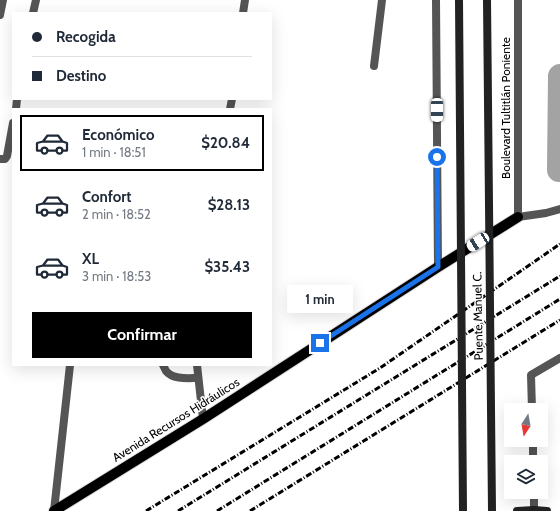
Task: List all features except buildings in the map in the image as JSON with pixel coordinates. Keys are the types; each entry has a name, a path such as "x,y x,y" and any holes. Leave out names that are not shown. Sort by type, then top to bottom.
{"main road":[{"name":"Puente Manuel C.","path":"459,0 463,511"},
{"name":"Puente Manuel C.","path":"487,0 492,511"},
{"name":"Avenida Recursos Hidráulicos","path":"54,511 203,419 518,217"},
{"path":"517,511 547,511"}],"street":[{"path":"0,15 3,0"},
{"path":"33,12 36,0"},
{"path":"243,12 245,0"},
{"path":"374,66 382,0"},
{"path":"436,0 438,267"},
{"name":"Boulevard Tultitlán Poniente","path":"518,0 518,217"},
{"path":"0,159 5,159 7,156 12,128"},
{"name":"Avenida Recursos Hidráulicos","path":"518,217 546,213 560,209"},
{"path":"532,403 531,375 560,358"},
{"path":"54,511 70,366"},
{"path":"163,366 166,372 172,376 181,378 198,378"},
{"path":"197,366 203,419"},
{"path":"534,499 534,510"}],"waterway":[{"path":"559,170 560,76"}],"railway":[{"path":"146,511 380,368 560,244"},
{"path":"178,511 560,276"},
{"path":"217,511 560,299"},
{"path":"250,511 560,320"}],"route":[{"path":"320,343 438,267 437,157"}]}
